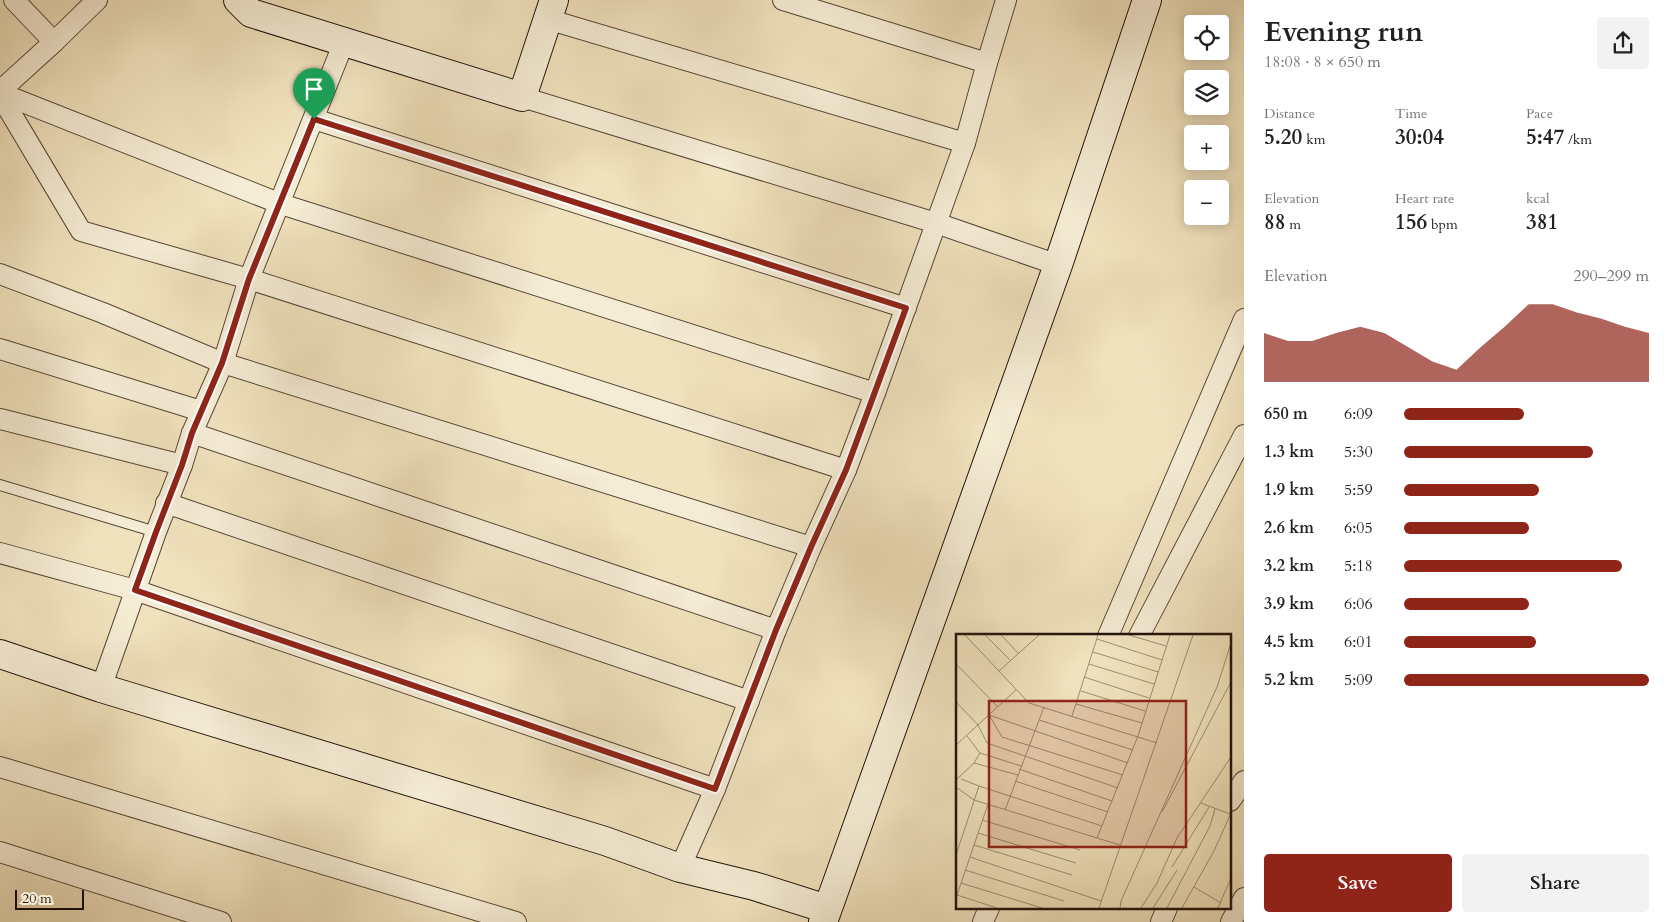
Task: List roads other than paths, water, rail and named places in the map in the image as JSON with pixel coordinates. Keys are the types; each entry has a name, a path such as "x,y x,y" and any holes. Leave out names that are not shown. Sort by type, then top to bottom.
{"street":[{"path":"14,0 54,42"},
{"path":"0,93 97,0"},
{"path":"238,0 252,13 936,223 1058,265"},
{"path":"783,0 987,63"},
{"path":"680,868 715,789 776,630 846,470 875,393 965,143 1006,0"},
{"path":"0,654 101,688 605,841 680,868 754,886 825,915 1058,265 1147,0"},
{"path":"522,97 551,9 965,143"},
{"path":"101,688 192,433 222,363 249,279 281,204 344,42"},
{"path":"0,93 281,204 875,393"},
{"path":"0,93 80,231 249,279 846,470"},
{"path":"314,119 906,308"},
{"path":"0,274 103,313 222,363 811,547"},
{"path":"1109,634 1244,319"},
{"path":"0,349 201,411"},
{"path":"0,419 182,465"},
{"path":"192,433 776,630"},
{"path":"1140,634 1244,435"},
{"path":"166,503 749,701"},
{"path":"0,553 135,590 715,789"},
{"path":"0,767 516,922"},
{"path":"1232,798 1244,781"},
{"path":"0,852 221,922"},
{"path":"1231,922 1244,898"},
{"path":"983,922 988,910"},
{"path":"1161,922 1166,910"}],"lane":[{"path":"0,485 156,532"}]}
